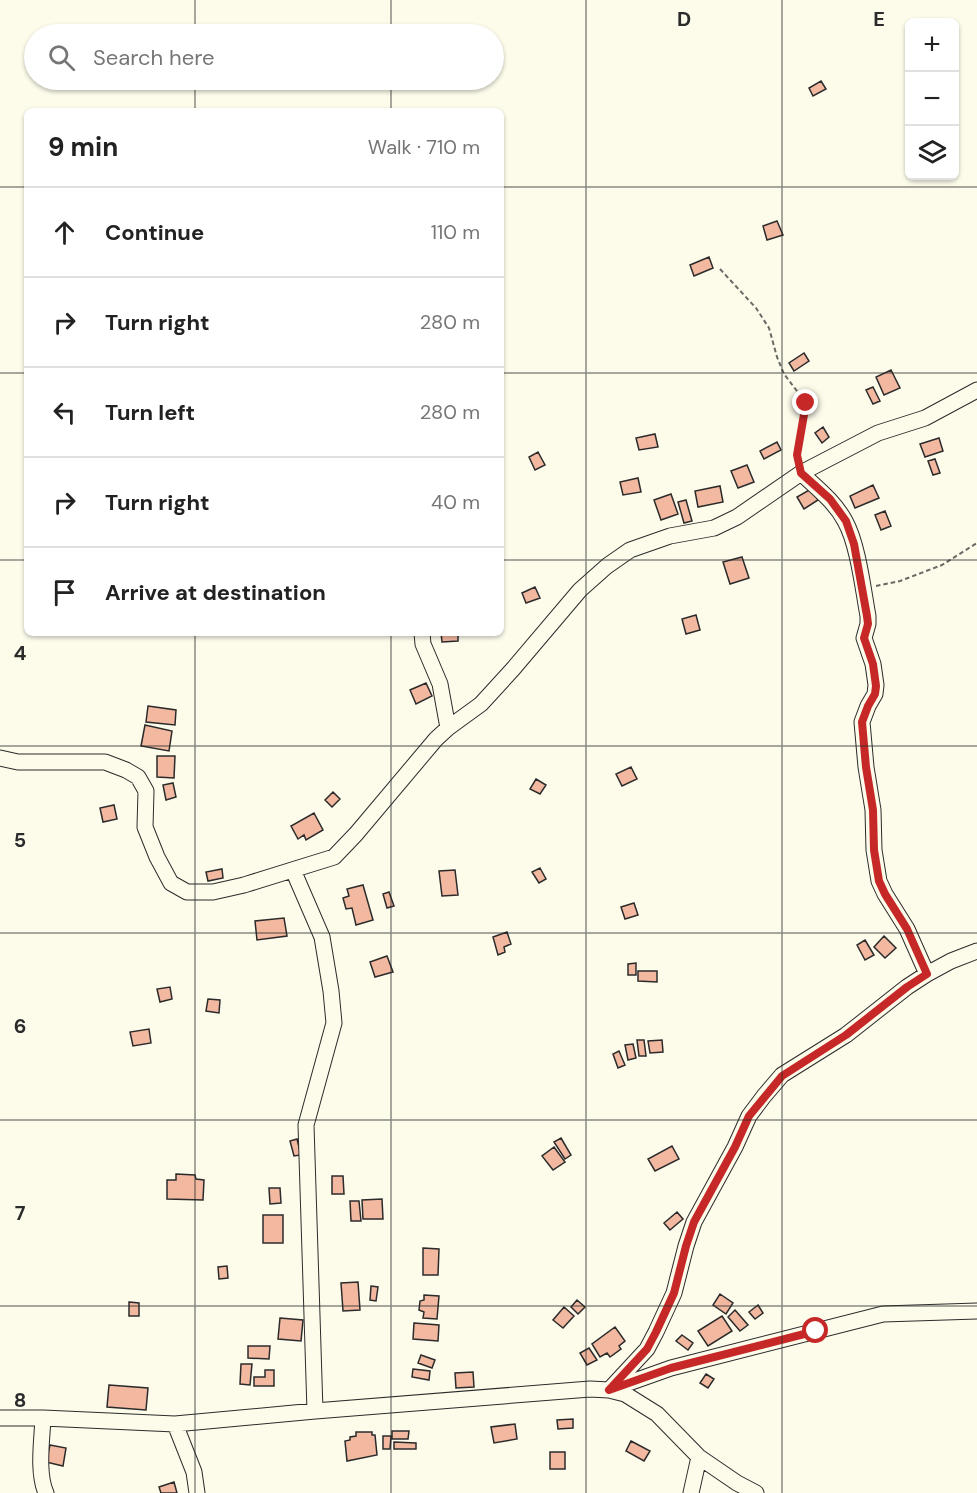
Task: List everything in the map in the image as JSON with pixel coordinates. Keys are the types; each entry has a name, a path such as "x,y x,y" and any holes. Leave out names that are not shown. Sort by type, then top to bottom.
{"street":[{"path":"0,758 18,762 105,762 138,777 146,791 145,827 157,857 171,883 187,892 213,892 244,885 334,857 436,739 481,704 580,590 607,566 630,550 670,536 714,528 737,517 801,473 878,433 925,418 977,390"},
{"path":"801,473 830,499 846,521 854,544 868,624 864,638 873,664 876,686 875,694 862,722 879,881 907,929 927,974"},
{"path":"422,636 423,644 440,684 448,728"},
{"path":"293,870 322,937 334,1023 306,1125 315,1411"},
{"path":"609,1390 647,1349 674,1293 694,1222 735,1147 749,1116 782,1076 846,1035 927,974 977,951"},
{"path":"609,1390 671,1368 883,1314 977,1311"},
{"path":"0,1418 175,1424 590,1389 609,1390 625,1394 657,1414 699,1457 756,1493"},
{"path":"43,1418 41,1472 46,1493"},
{"path":"175,1424 194,1472 198,1493"},
{"path":"691,1493 699,1457"}],"path":[{"path":"720,269 756,309 769,328 784,374 806,403 797,455 801,473"},
{"path":"863,589 900,581 942,565 977,543"}],"building":[{"path":"821,81 826,89 813,96 809,88"},
{"path":"777,221 783,235 767,240 763,226"},
{"path":"709,257 713,268 694,276 690,265"},
{"path":"804,353 809,361 794,371 789,363"},
{"path":"891,370 900,388 884,395 876,377"},
{"path":"873,387 880,401 873,404 866,390"},
{"path":"823,427 829,437 822,443 815,433"},
{"path":"655,434 658,447 639,450 636,438"},
{"path":"939,438 943,451 925,457 920,444"},
{"path":"777,442 781,450 764,459 760,451"},
{"path":"538,452 545,465 535,470 529,457"},
{"path":"935,459 940,473 933,475 928,461"},
{"path":"747,465 754,482 738,488 731,471"},
{"path":"638,478 641,492 623,495 620,482"},
{"path":"873,485 879,498 855,508 850,496"},
{"path":"720,486 723,502 698,507 695,491"},
{"path":"811,489 818,500 804,509 797,497"},
{"path":"671,494 678,514 661,520 654,500"},
{"path":"686,500 692,521 684,523 678,502"},
{"path":"885,511 891,526 881,530 875,515"},
{"path":"742,557 749,578 730,584 723,562"},
{"path":"535,587 540,598 526,603 522,593"},
{"path":"696,615 700,630 686,634 682,619"},
{"path":"441,636 458,636 458,641 442,642"},
{"path":"426,683 432,696 416,704 410,690"},
{"path":"148,706 176,710 175,725 146,722"},
{"path":"145,725 172,731 169,751 141,746"},
{"path":"157,756 175,756 174,778 157,777"},
{"path":"631,767 637,779 622,786 616,774"},
{"path":"536,779 546,785 540,794 530,789"},
{"path":"173,783 176,797 166,800 163,785"},
{"path":"333,792 340,799 332,807 325,800"},
{"path":"114,805 117,819 103,822 100,808"},
{"path":"314,813 323,830 306,840 304,835 298,839 291,826"},
{"path":"540,868 546,879 539,883 532,872"},
{"path":"222,869 223,878 208,881 206,872"},
{"path":"455,870 458,895 442,896 439,871"},
{"path":"363,885 373,920 356,925 352,908 346,909 343,898 349,896 347,889"},
{"path":"389,892 394,906 387,908 383,894"},
{"path":"634,903 638,915 625,919 621,907"},
{"path":"284,918 287,936 257,940 255,921"},
{"path":"507,932 511,944 504,947 505,952 498,955 493,937"},
{"path":"884,936 896,948 885,958 874,947"},
{"path":"865,940 874,955 865,960 857,945"},
{"path":"387,956 393,972 375,977 370,962"},
{"path":"636,963 636,975 628,975 628,964"},
{"path":"638,971 657,971 657,982 638,981"},
{"path":"170,987 172,999 160,1002 157,989"},
{"path":"208,999 220,1000 219,1013 206,1011"},
{"path":"149,1029 151,1043 133,1046 130,1032"},
{"path":"637,1040 644,1040 646,1056 639,1056"},
{"path":"662,1040 663,1052 650,1053 648,1041"},
{"path":"633,1044 636,1058 628,1060 625,1045"},
{"path":"619,1051 625,1065 618,1068 613,1054"},
{"path":"561,1138 571,1155 565,1159 554,1142"},
{"path":"297,1139 301,1155 294,1156 290,1141"},
{"path":"672,1146 679,1159 655,1171 648,1159"},
{"path":"554,1147 565,1162 553,1170 542,1156"},
{"path":"176,1174 195,1175 196,1179 204,1180 203,1200 167,1199 167,1180 176,1180"},
{"path":"332,1176 343,1176 344,1194 332,1194"},
{"path":"269,1188 280,1188 281,1203 270,1204"},
{"path":"382,1199 383,1219 363,1219 362,1200"},
{"path":"350,1201 359,1201 361,1221 351,1221"},
{"path":"677,1212 683,1219 670,1230 664,1223"},
{"path":"263,1215 283,1215 283,1243 263,1243"},
{"path":"423,1248 439,1249 438,1275 423,1275"},
{"path":"227,1266 228,1278 219,1279 218,1267"},
{"path":"358,1282 360,1310 343,1311 341,1283"},
{"path":"371,1286 378,1287 376,1301 370,1300"},
{"path":"720,1294 733,1303 726,1314 713,1305"},
{"path":"424,1295 439,1296 437,1319 423,1318 424,1312 419,1310 420,1301 424,1300"},
{"path":"577,1300 585,1307 578,1314 571,1307"},
{"path":"129,1302 139,1303 139,1316 129,1316"},
{"path":"758,1305 763,1313 755,1319 749,1312"},
{"path":"564,1307 574,1316 563,1328 553,1320"},
{"path":"735,1310 748,1325 740,1331 728,1317"},
{"path":"722,1316 732,1331 708,1346 698,1331"},
{"path":"280,1318 303,1320 301,1341 278,1339"},
{"path":"414,1323 439,1325 438,1341 413,1339"},
{"path":"615,1327 625,1341 619,1346 621,1349 610,1357 607,1353 600,1357 592,1344"},
{"path":"682,1335 693,1343 688,1350 676,1341"},
{"path":"248,1346 270,1346 269,1359 248,1358"},
{"path":"589,1348 597,1360 587,1365 580,1353"},
{"path":"421,1355 435,1360 432,1368 418,1363"},
{"path":"241,1364 252,1364 250,1385 240,1384"},
{"path":"413,1369 430,1371 429,1380 412,1377"},
{"path":"265,1370 274,1370 274,1386 254,1386 254,1377 265,1377"},
{"path":"473,1372 474,1387 456,1388 455,1373"},
{"path":"706,1374 714,1379 708,1388 700,1383"},
{"path":"109,1385 148,1388 146,1410 107,1407"},
{"path":"573,1419 573,1428 558,1429 557,1420"},
{"path":"515,1424 517,1439 494,1443 491,1427"},
{"path":"392,1431 409,1431 408,1439 392,1439"},
{"path":"356,1432 372,1432 372,1435 375,1435 377,1455 347,1461 345,1441 356,1436"},
{"path":"383,1436 391,1436 390,1449 383,1449"},
{"path":"631,1441 650,1451 644,1461 626,1451"},
{"path":"394,1442 416,1443 416,1449 394,1449"},
{"path":"50,1445 66,1448 63,1466 46,1462"},
{"path":"550,1452 565,1452 565,1469 550,1469"},
{"path":"174,1482 177,1493 161,1493 159,1487"}],"route":[{"path":"806,403 797,455 801,473 830,499 846,521 854,544 863,589 868,624 864,638 873,664 876,686 875,694 862,722 879,881 907,929 927,974 846,1035 782,1076 764,1096 749,1116 735,1147 694,1222 674,1293 656,1332 647,1349 609,1390 671,1368 816,1331"}]}
